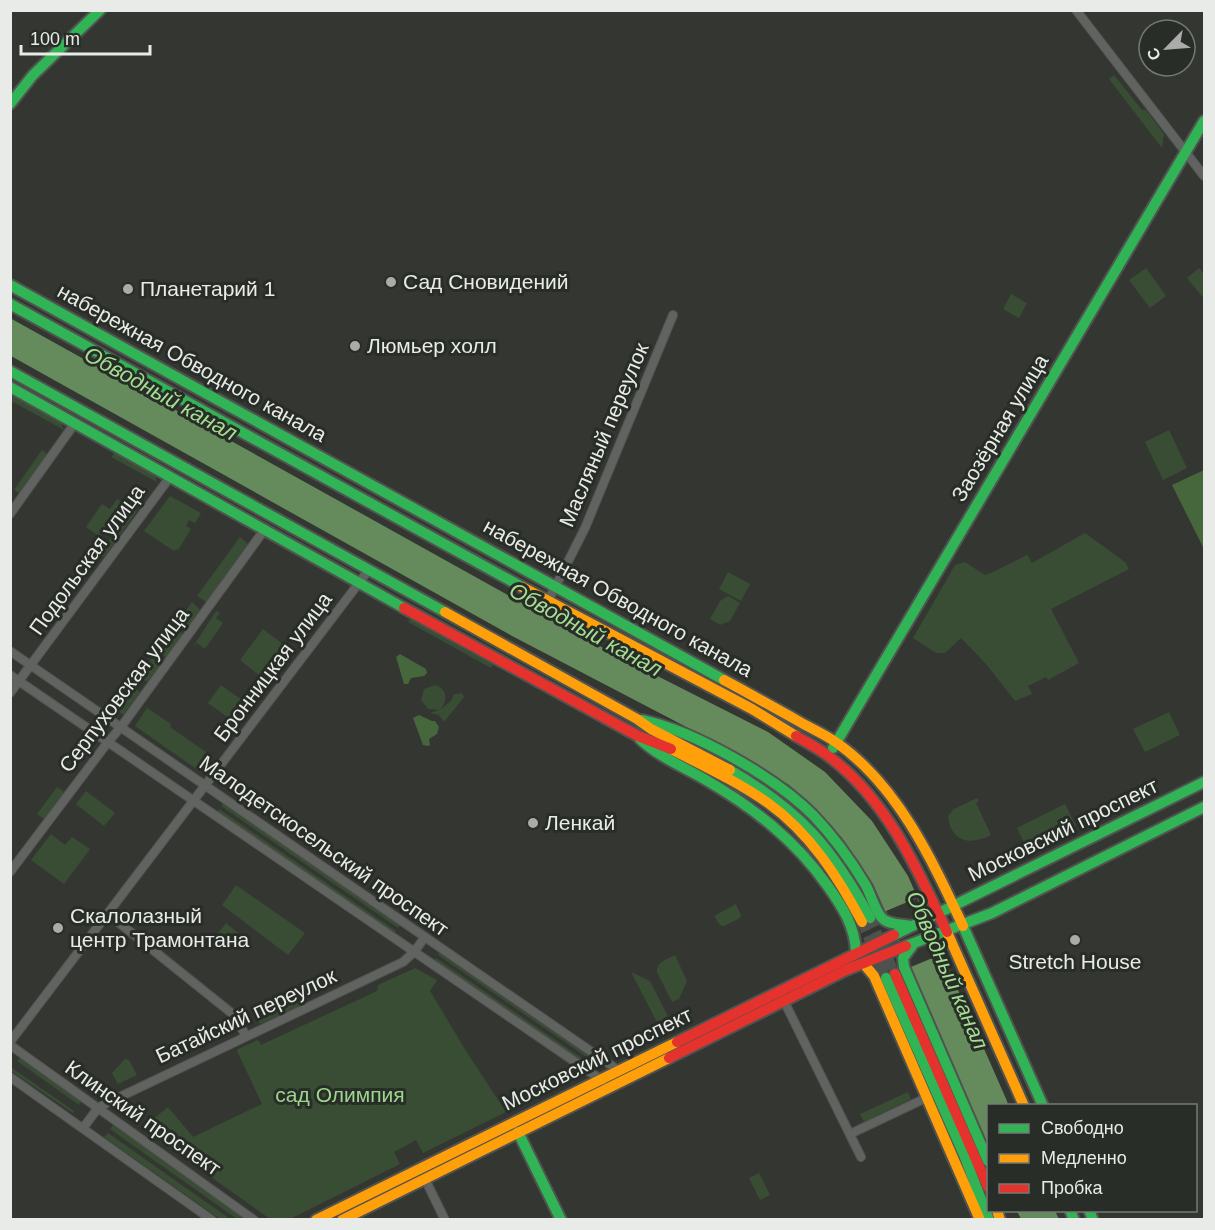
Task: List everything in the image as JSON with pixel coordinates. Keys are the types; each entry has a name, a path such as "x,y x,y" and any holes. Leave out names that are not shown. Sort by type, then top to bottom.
{"main road":[{"path":"10,104 33,75 100,10"},
{"name":"Заозёрная улица","path":"828,755 1204,121"},
{"name":"набережная Обводного канала","path":"10,285 836,742 867,768 897,805 920,842 954,905 1041,1104"},
{"name":"набережная Обводного канала","path":"10,304 548,601 752,709 828,755 854,777 882,811 909,853 939,912 1023,1104"},
{"path":"10,371 637,719 651,729 748,780 791,810 817,834 857,891 866,920 809,840 761,799 508,666 10,387"},
{"path":"637,719 655,722 718,751 792,795 813,813 838,842 859,871 881,917 891,923 911,926"},
{"path":"638,736 652,750 750,806 787,836 810,861 838,901 855,934 856,952"},
{"name":"Московский проспект","path":"316,1220 1204,782"},
{"name":"Московский проспект","path":"342,1220 846,970 906,950 992,913 1204,807"},
{"path":"906,950 904,967 987,1159"},
{"path":"864,964 874,976 980,1220"},
{"path":"987,1185 891,976 989,1220"},
{"path":"518,1132 561,1220"}],"street":[{"path":"1076,10 1204,176"},
{"name":"Масляный переулок","path":"548,601 585,528 673,315"},
{"path":"10,514 75,423"},
{"name":"Подольская улица","path":"10,693 170,477"},
{"name":"Серпуховская улица","path":"10,872 121,727 264,529"},
{"name":"Бронницкая улица","path":"10,1044 368,571"},
{"name":"Малодетскосельский проспект","path":"10,651 618,1070"},
{"name":"Малодетскосельский проспект","path":"10,675 610,1087"},
{"path":"108,914 234,1015 246,1036"},
{"name":"Батайский переулок","path":"83,1128 98,1108 403,962 425,937"},
{"path":"784,1000 861,1157"},
{"name":"Клинский проспект","path":"10,1044 254,1220"},
{"name":"Клинский проспект","path":"10,1077 212,1220"},
{"path":"850,1134 928,1098"},
{"path":"425,1179 445,1220"}],"green space":[{"path":"1114,75 1164,134 1162,148 1109,79"},
{"path":"1146,268 1166,296 1150,308 1129,280"},
{"path":"1199,268 1204,274 1204,299 1187,278"},
{"path":"1011,294 1027,303 1019,318 1003,309"},
{"path":"11,395 61,423 64,430 11,401"},
{"path":"1169,430 1187,468 1163,480 1145,442"},
{"path":"42,450 47,454 19,493 14,490"},
{"path":"115,453 155,475 157,482 111,457"},
{"path":"170,496 201,513 195,523 189,520 186,526 191,529 178,550 174,551 144,531"},
{"path":"117,499 123,503 100,537 86,527 102,504 110,509"},
{"path":"133,508 137,511 104,557 99,554"},
{"path":"1085,533 1125,562 1129,569 1051,609 1079,663 1048,680 1046,677 1028,686 1032,694 1015,701 986,664 961,638 945,653 936,653 913,638 955,565 965,562 985,575 1027,555 1032,563"},
{"path":"240,537 248,544 206,602 197,596"},
{"path":"728,572 750,584 741,601 719,589"},
{"path":"728,596 740,603 730,621 720,625 710,619 720,601"},
{"path":"192,602 200,610 189,625 179,620"},
{"path":"216,611 220,613 216,618 223,623 205,649 197,643 193,647"},
{"path":"410,619 493,665 491,668 408,622"},
{"path":"174,626 183,634 166,657 156,651"},
{"path":"263,629 284,645 260,676 240,660"},
{"path":"152,658 160,665 146,681 139,676"},
{"path":"221,685 250,706 237,724 208,703"},
{"path":"435,685 442,689 445,696 440,710 452,700 453,695 462,693 464,697 444,722 439,715 430,713 439,710 428,709 421,700 424,689"},
{"path":"132,686 140,692 123,715 115,709"},
{"path":"147,708 213,757 202,773 135,726"},
{"path":"1169,712 1180,735 1145,752 1133,729"},
{"path":"57,787 63,791 63,794 44,819 37,814"},
{"path":"86,791 115,813 104,826 76,804"},
{"path":"977,798 979,801 976,803 991,835 969,841 957,836 950,825 948,816 954,809"},
{"path":"223,803 400,925 398,928 221,806"},
{"path":"1065,804 1076,826 1028,851 1017,828"},
{"path":"219,809 396,931 394,933 217,812"},
{"path":"51,834 65,845 72,837 90,849 64,884 31,860"},
{"path":"236,885 305,933 288,955 222,905"},
{"path":"736,904 740,918 724,926 720,925 714,916"},
{"path":"226,923 243,937 232,950 217,935"},
{"path":"439,953 589,1056 588,1058 438,955"},
{"path":"675,955 687,981 679,999 672,1002 657,969 662,962"},
{"path":"436,958 586,1061 584,1064 434,961"},
{"name":"сад Олимпия","path":"415,968 437,980 430,991 506,1112 423,1153 416,1140 394,1152 400,1164 288,1220 270,1219 142,1128 168,1107 193,1137 262,1104 238,1049 258,1040 261,1045 377,991 378,985"},
{"path":"631,972 650,981 673,1026 662,1032"},
{"path":"304,999 306,1003 260,1024 258,1020"},
{"path":"20,1058 81,1101 79,1105 17,1061"},
{"path":"125,1059 129,1060 137,1075 118,1084 112,1073"},
{"path":"12,1068 74,1111 73,1113 11,1071"},
{"path":"908,1092 911,1099 864,1122 860,1114"},
{"path":"113,1125 247,1219 237,1219 110,1129"},
{"path":"108,1133 230,1219 220,1219 104,1137"},
{"path":"759,1173 770,1195 760,1200 749,1178"}],"shaded area":[{"path":"1204,470 1204,549 1172,485"},
{"path":"400,654 426,669 427,673 424,676 411,678 408,684 404,684 396,657"},
{"path":"419,715 435,721 439,727 437,734 429,739 430,745 428,746 423,745 413,718"}],"water":[{"name":"Обводный канал","path":"10,318 614,654 768,732 825,772 872,821 908,876 1007,1101 1008,1104 987,1104 987,1143 873,884 842,838 816,809 789,785 740,755 514,637 11,356"},
{"path":"1018,1212 1056,1212 1059,1219 1021,1219"}],"pier":[{"path":"917,898 942,954 911,967 886,911"}],"tunnel":[{"path":"870,918 895,974"},
{"path":"862,922 886,978"}],"traffic: fast":[{"path":"10,104 33,75 100,10"},
{"path":"833,748 1204,121"},
{"path":"10,285 724,680"},
{"path":"10,304 522,587"},
{"path":"10,371 445,612"},
{"path":"10,387 404,608"},
{"path":"642,720 685,734 733,757 797,800 813,815 847,857 865,884 881,917 891,923 911,926"},
{"path":"640,739 663,756 741,802 787,839 815,869 838,901 850,925 856,952"},
{"path":"730,770 776,800 812,833 842,871 870,918"},
{"path":"894,935 1204,782"},
{"path":"906,946 992,913 1204,807"},
{"path":"963,926 1042,1104"},
{"path":"912,946 903,958 904,967 987,1159"},
{"path":"886,978 964,1155 989,1220"},
{"path":"518,1132 561,1220"},
{"path":"1071,1212 1074,1220"},
{"path":"1090,1212 1093,1220"}],"traffic: slow":[{"path":"522,587 752,709 796,736"},
{"path":"445,612 651,729 730,770"},
{"path":"724,680 833,740 878,780 896,802 926,850 963,926"},
{"path":"671,749 745,788 783,815 822,857 862,922"},
{"path":"947,932 1023,1104"},
{"path":"864,964 874,976 980,1220"},
{"path":"316,1220 677,1042"},
{"path":"342,1220 669,1058"},
{"path":"998,1212 1000,1220"}],"traffic: jam":[{"path":"404,608 638,736 671,749"},
{"path":"796,736 823,752 848,772 883,813 924,883 947,932"},
{"path":"677,1042 894,935"},
{"path":"669,1058 846,970 906,946"},
{"path":"895,974 987,1185"}],"place":[{"name":"Сад Сновидений","path":"391,282"},
{"name":"Планетарий 1","path":"128,289"},
{"name":"Люмьер холл","path":"355,346"},
{"name":"Ленкай","path":"533,823"},
{"name":"Скалолазный центр Трамонтана","path":"58,928"},
{"name":"Stretch House","path":"1075,940"}]}
